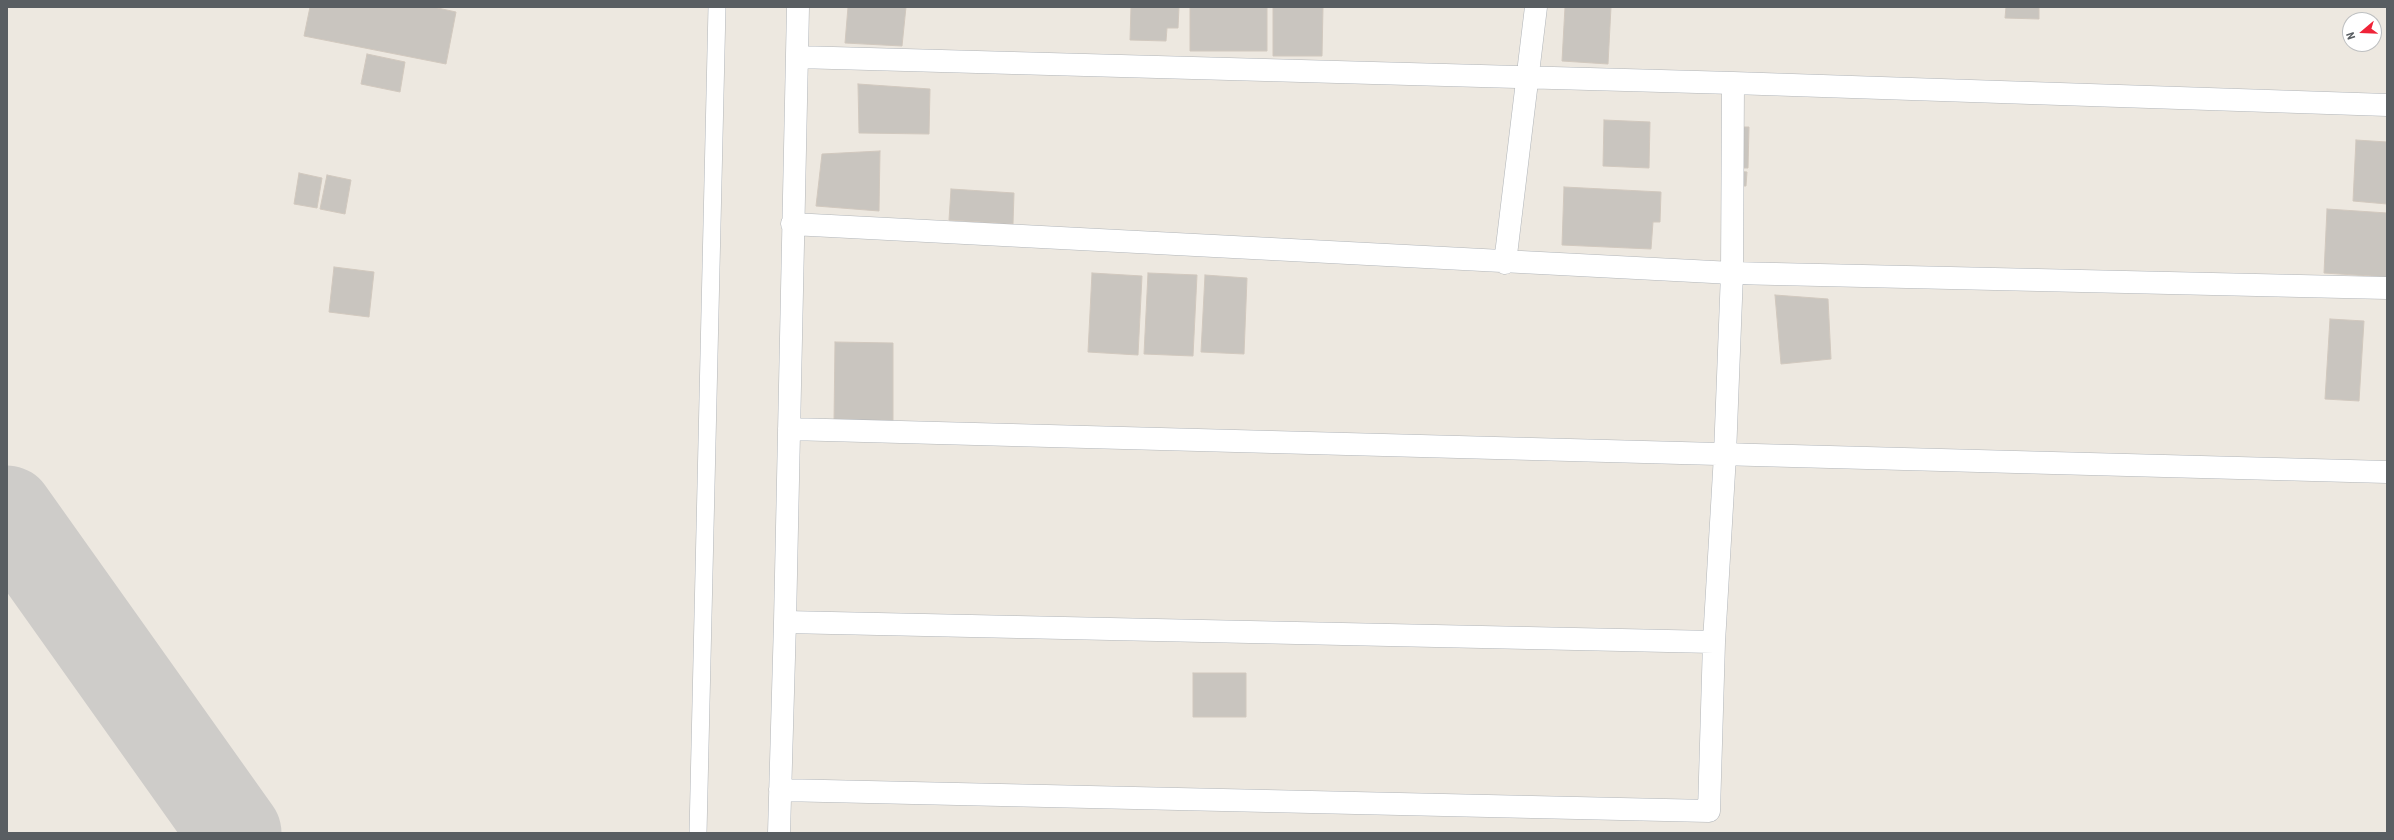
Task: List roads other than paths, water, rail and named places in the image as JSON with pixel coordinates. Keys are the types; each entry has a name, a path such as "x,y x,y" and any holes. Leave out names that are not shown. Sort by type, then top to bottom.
{"street":[{"path":"778,833 785,622 792,224 798,7"},
{"path":"1505,263 1536,7"},
{"path":"797,58 1528,79 1733,83 2387,105"},
{"path":"780,790 1710,811 1714,642 1726,455 1732,273 1733,83"},
{"path":"792,224 1505,263 1732,273 2387,288"},
{"path":"789,429 2387,472"},
{"path":"785,622 1714,642"}],"lane":[{"path":"698,833 717,7"}]}
